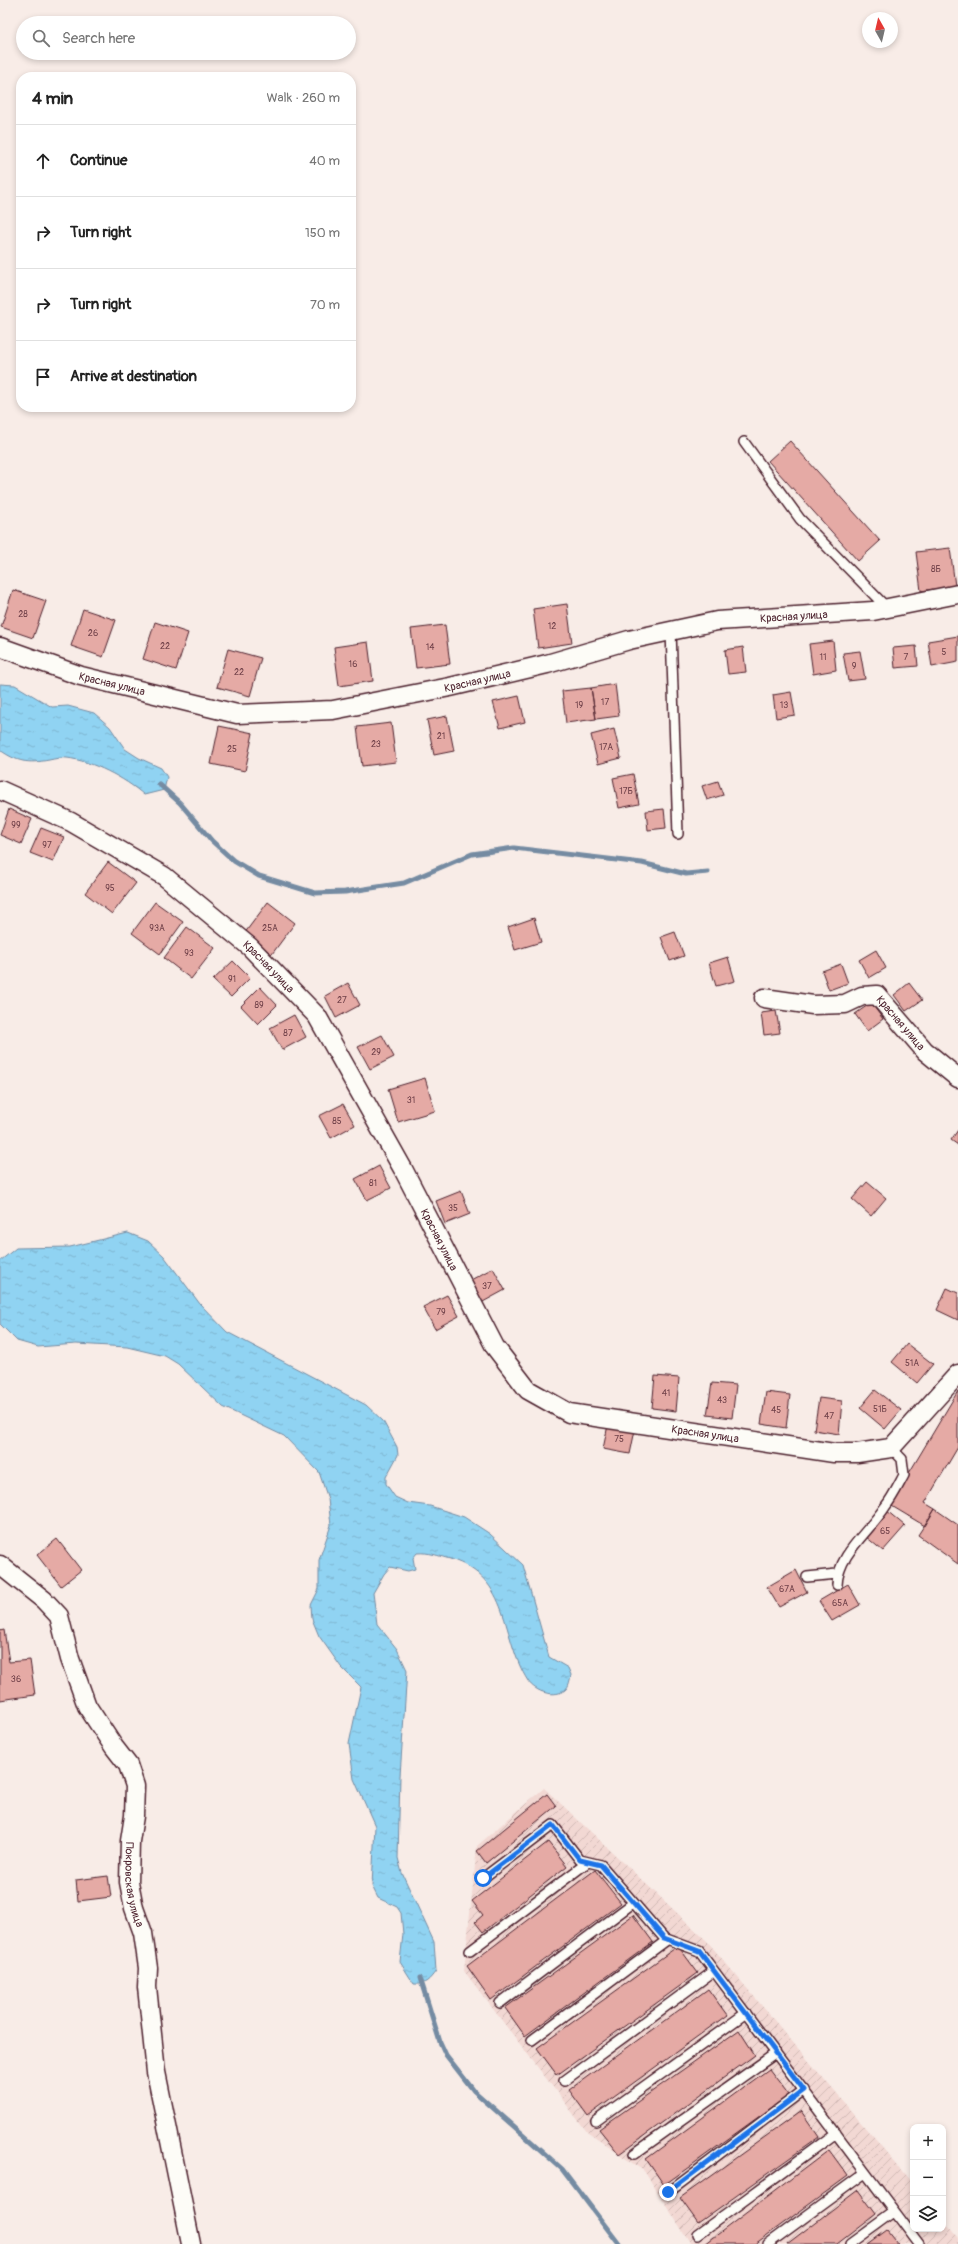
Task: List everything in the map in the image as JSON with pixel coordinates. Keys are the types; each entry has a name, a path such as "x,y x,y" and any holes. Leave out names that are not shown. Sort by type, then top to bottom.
{"street":[{"name":"Красная улица","path":"0,647 81,676 237,714 333,710 525,670 629,640 717,621 873,612 958,594"},
{"name":"Красная улица","path":"0,790 71,822 164,876 250,947 317,1016 403,1169 495,1347 528,1390 569,1413 834,1453 857,1453 891,1448"},
{"name":"Красная улица","path":"764,998 813,1005 845,1004 862,996 877,995 925,1051 958,1078"},
{"path":"891,1448 958,1374"},
{"name":"Покровская улица","path":"0,1565 44,1600 59,1616 70,1659 87,1706 114,1747 128,1765 135,1786 134,1816 130,1841 129,1882 134,1908 142,1933 148,1968 147,1987 156,2072 191,2244"}],"lane":[{"path":"744,442 800,519 888,608"},
{"path":"671,631 678,834"},
{"path":"837,1585 837,1574 853,1546 885,1508 904,1475 902,1459 891,1448"},
{"path":"806,1577 837,1574"},
{"path":"483,1878 553,1825 580,1860 601,1865 664,1938 699,1951 919,2244"},
{"path":"470,1951 588,1862"},
{"path":"500,2003 633,1903"},
{"path":"532,2040 667,1940"},
{"path":"564,2081 714,1971"},
{"path":"596,2121 746,2013"},
{"path":"634,2154 776,2053"},
{"path":"668,2192 804,2090"},
{"path":"697,2235 836,2133"},
{"path":"768,2244 866,2173"},
{"path":"850,2244 894,2212"}],"shaded area":[{"path":"544,1788 707,1941 910,2180 910,2232 946,2232 946,2224 958,2238 958,2244 691,2244 644,2171 588,2133 464,1971 477,1846"}],"water":[{"path":"0,684 15,685 52,707 68,706 94,713 110,727 125,749 139,758 161,768 167,777 164,790 144,795 127,782 108,771 77,760 63,758 29,762 6,754 0,750"},
{"path":"128,1233 148,1241 164,1256 200,1304 227,1332 366,1405 383,1421 397,1447 398,1455 386,1477 386,1484 395,1497 408,1503 430,1506 464,1517 490,1534 523,1565 549,1657 568,1668 571,1675 567,1688 557,1694 540,1691 531,1685 519,1664 495,1594 484,1580 470,1568 450,1559 430,1554 417,1553 413,1558 415,1569 408,1571 390,1567 373,1593 377,1624 397,1649 407,1670 400,1776 398,1858 402,1873 434,1942 436,1971 422,1984 414,1984 400,1962 403,1934 401,1913 397,1907 378,1898 372,1886 375,1826 354,1779 349,1744 361,1687 341,1667 319,1636 312,1619 311,1605 319,1589 319,1560 331,1525 328,1499 319,1472 284,1436 223,1407 178,1364 165,1356 127,1347 76,1344 38,1347 17,1341 0,1324 0,1261 16,1248 70,1247"}],"building":[{"path":"790,441 880,541 858,561 768,461"},
{"path":"950,548 955,586 921,591 916,552"},
{"path":"13,590 46,601 33,638 1,627"},
{"path":"567,604 572,643 538,648 533,609"},
{"path":"83,609 116,620 103,657 71,646"},
{"path":"155,622 188,633 176,670 143,659"},
{"path":"445,625 450,664 416,668 411,629"},
{"path":"958,636 958,662 932,667 928,641"},
{"path":"833,641 836,670 813,674 809,644"},
{"path":"368,642 373,681 339,686 334,647"},
{"path":"916,646 918,666 895,668 893,648"},
{"path":"743,647 746,672 728,674 725,650"},
{"path":"228,649 261,658 250,696 217,687"},
{"path":"860,651 865,679 848,681 843,653"},
{"path":"615,684 619,716 596,719 591,688"},
{"path":"591,688 596,719 566,723 562,691"},
{"path":"791,692 795,715 776,718 773,695"},
{"path":"519,696 525,722 500,728 493,702"},
{"path":"447,716 454,751 434,755 427,720"},
{"path":"391,723 396,762 362,766 357,727"},
{"path":"219,726 253,733 245,771 211,764"},
{"path":"614,729 621,758 598,764 591,735"},
{"path":"633,774 639,804 619,808 613,778"},
{"path":"718,781 723,795 707,800 702,786"},
{"path":"9,809 32,819 21,844 0,835"},
{"path":"664,809 666,828 648,830 646,811"},
{"path":"41,828 64,837 53,862 30,853"},
{"path":"108,862 136,883 112,914 85,893"},
{"path":"155,902 183,922 160,954 132,933"},
{"path":"268,902 295,923 272,954 244,934"},
{"path":"534,918 541,942 515,950 508,927"},
{"path":"187,927 215,948 191,979 164,958"},
{"path":"675,932 684,956 670,961 661,937"},
{"path":"876,950 886,968 869,978 859,960"},
{"path":"728,957 735,981 716,986 709,963"},
{"path":"233,961 250,978 231,997 213,980"},
{"path":"841,964 848,983 829,990 822,971"},
{"path":"348,983 360,1005 336,1018 325,996"},
{"path":"909,983 922,1000 906,1011 894,995"},
{"path":"260,987 277,1005 258,1024 241,1006"},
{"path":"871,1003 883,1019 867,1031 855,1014"},
{"path":"776,1011 780,1033 764,1035 761,1013"},
{"path":"294,1015 306,1037 282,1050 270,1028"},
{"path":"382,1035 394,1057 370,1069 358,1047"},
{"path":"425,1078 435,1111 398,1122 388,1089"},
{"path":"343,1104 355,1125 331,1138 319,1116"},
{"path":"958,1130 958,1145 951,1140"},
{"path":"379,1166 391,1188 367,1200 355,1179"},
{"path":"867,1182 886,1198 871,1216 852,1199"},
{"path":"461,1191 470,1214 445,1224 436,1201"},
{"path":"493,1268 505,1290 481,1303 469,1281"},
{"path":"947,1288 958,1293 958,1320 937,1310"},
{"path":"447,1295 459,1316 435,1329 423,1307"},
{"path":"907,1344 933,1364 917,1383 892,1362"},
{"path":"655,1376 679,1378 676,1411 652,1408"},
{"path":"712,1383 736,1385 732,1418 707,1415"},
{"path":"875,1390 901,1410 885,1429 860,1408"},
{"path":"958,1391 958,1447 925,1503 935,1509 925,1526 890,1505"},
{"path":"766,1392 790,1395 786,1428 761,1424"},
{"path":"819,1398 842,1401 839,1434 814,1430"},
{"path":"608,1425 635,1430 630,1454 603,1449"},
{"path":"935,1509 958,1525 958,1564 918,1535"},
{"path":"886,1510 905,1526 883,1551 865,1536"},
{"path":"57,1539 81,1570 61,1586 37,1555"},
{"path":"796,1570 807,1592 779,1607 767,1587"},
{"path":"848,1584 860,1605 832,1621 819,1601"},
{"path":"4,1630 9,1662 30,1660 35,1695 0,1700 0,1631"},
{"path":"547,1794 556,1806 486,1863 477,1851"},
{"path":"548,1842 567,1866 483,1932 475,1922 483,1915 472,1901"},
{"path":"595,1870 621,1903 491,2000 467,1966"},
{"path":"108,1876 111,1897 78,1901 76,1880"},
{"path":"633,1915 653,1942 525,2036 505,2008"},
{"path":"678,1946 698,1973 557,2075 537,2048"},
{"path":"708,1989 727,2015 588,2116 569,2090"},
{"path":"739,2030 755,2055 619,2154 599,2129"},
{"path":"769,2069 789,2095 664,2185 646,2159"},
{"path":"801,2111 819,2137 698,2223 680,2198"},
{"path":"829,2150 848,2176 755,2244 705,2244"},
{"path":"858,2190 876,2214 837,2244 787,2244"},
{"path":"887,2230 898,2244 868,2244"}],"waterway":[{"path":"159,784 180,803 212,841 234,861 259,876 315,893 345,892 404,883 472,854 514,848 642,863 686,874 708,872"},
{"path":"420,1978 440,2042 446,2055 474,2091 562,2169 619,2244"}],"route":[{"path":"483,1878 553,1825 580,1860 601,1865 664,1938 699,1951 804,2090 668,2192"}]}
